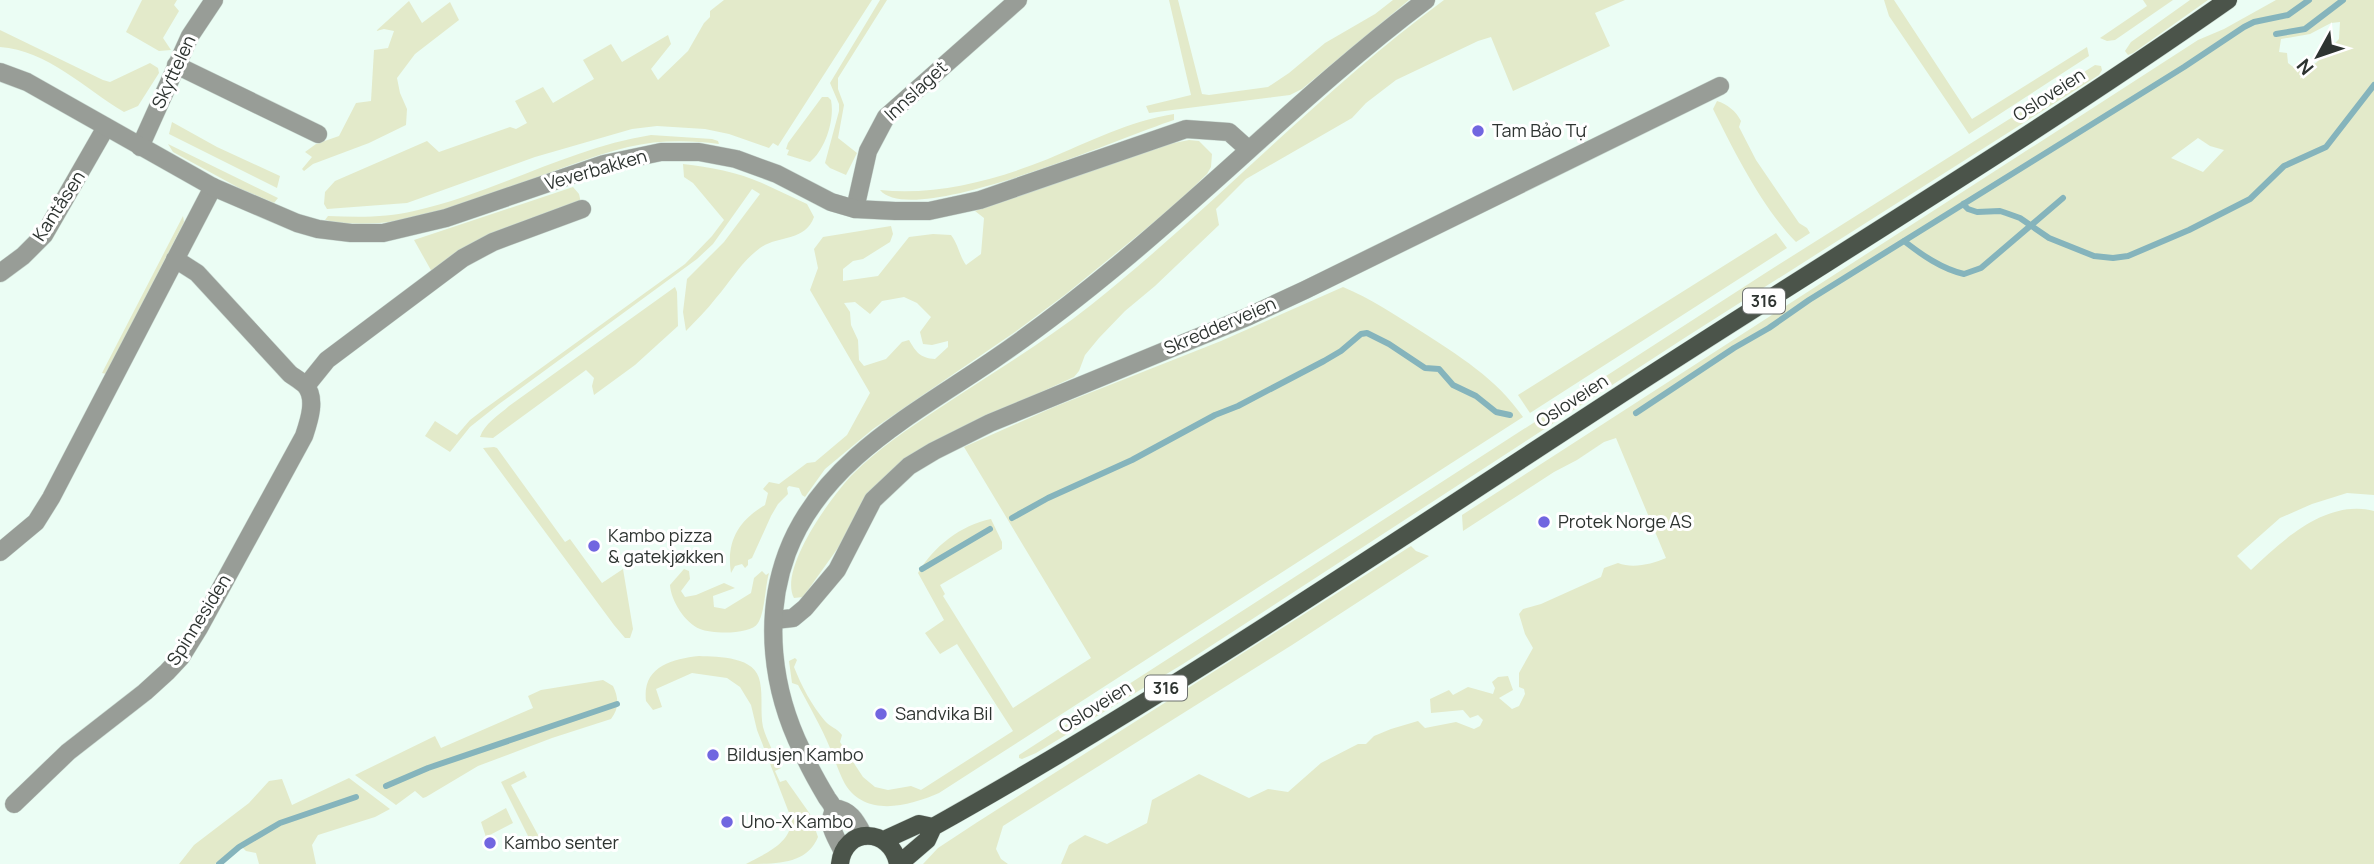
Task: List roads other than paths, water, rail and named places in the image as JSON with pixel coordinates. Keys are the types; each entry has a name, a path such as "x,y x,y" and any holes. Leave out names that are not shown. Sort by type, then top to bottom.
{"main road":[{"name":"Osloveien","path":"899,864 927,840 933,827 1032,771 1300,604 1784,288 2035,130 2228,0"},
{"name":"Osloveien","path":"884,840 919,824 933,827"},
{"path":"842,858 849,844 864,836 884,840"},
{"name":"316","path":"884,840 892,846 899,864"}],"street":[{"name":"Skyttelen","path":"140,147 190,36 214,0"},
{"name":"Innslaget","path":"855,209 868,151 886,117 1018,0"},
{"path":"842,858 830,823 833,808 806,760 789,721 772,648 777,588 788,551 817,497 841,470 879,437 1047,322 1172,219 1336,72 1426,0"},
{"path":"176,65 318,134"},
{"name":"Veverbakken","path":"0,72 27,82 213,187 297,223 351,233 383,233 446,218 629,157 660,152 699,152 754,164 831,202 855,209 929,211 980,200 1186,129 1229,132 1248,149"},
{"name":"Skredderveien","path":"775,620 793,618 805,608 837,570 873,500 895,477 934,451 1043,400 1247,317 1720,86"},
{"name":"Kantåsen","path":"0,273 23,256 44,235 106,127"},
{"path":"0,552 36,522 46,507 213,187"},
{"path":"175,260 197,273 290,374 306,386 317,369 327,360 463,258 492,242 582,209"},
{"name":"Spinnesiden","path":"14,804 68,752 145,692 181,657 304,436 311,403 306,386"},
{"path":"833,808 843,809 854,817 864,836"}],"waterway":[{"path":"1636,413 1809,300 2244,27 2254,22 2288,15 2309,0"},
{"path":"2276,34 2305,29 2343,0"},
{"path":"1963,204 1977,212 2000,211 2020,218 2049,238 2094,256 2128,256 2189,230 2250,199 2284,166 2326,147 2374,85"},
{"path":"1904,241 1940,265 1964,274 1981,268 2063,198"},
{"path":"1012,518 1048,498 1132,460 1324,361 1361,334 1367,333 1389,344 1425,368 1439,369 1453,385 1476,396 1496,412 1510,415"},
{"path":"922,569 990,529"},
{"path":"386,786 428,768 617,704"},
{"path":"219,864 239,847 280,823 356,797"}],"place":[{"name":"Tam Bảo Tự","path":"1478,131"},
{"name":"Protek Norge AS","path":"1544,522"},
{"name":"Kambo pizza & gatekjøkken","path":"594,546"},
{"name":"Sandvika Bil","path":"881,714"},
{"name":"Bildusjen Kambo","path":"713,755"},
{"name":"Uno-X Kambo","path":"727,822"},
{"name":"Kambo senter","path":"490,843"}]}
